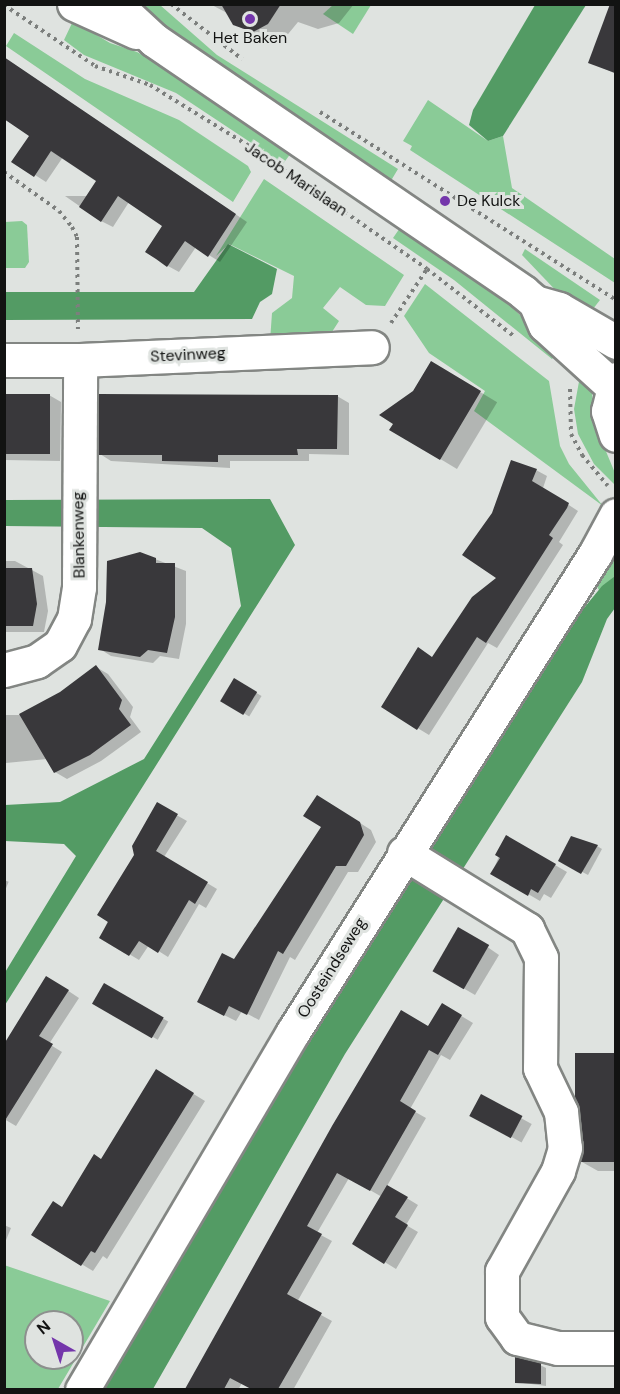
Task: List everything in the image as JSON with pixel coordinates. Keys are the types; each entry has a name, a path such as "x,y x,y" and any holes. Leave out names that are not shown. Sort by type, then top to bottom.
{"street":[{"name":"Jacob Marislaan","path":"74,4 154,40"},
{"name":"Jacob Marislaan","path":"115,4 154,40 535,302 559,309 615,342"},
{"name":"Jacob Marislaan","path":"535,302 545,325 614,382"},
{"name":"Stevinweg","path":"4,360 79,349 372,346"},
{"name":"Blankenweg","path":"4,670 37,661 60,645 74,619 79,587 79,349"},
{"path":"614,382 608,411 615,435"},
{"name":"Oosteindseweg","path":"82,1389 207,1174 605,548 615,515"},
{"path":"409,857 527,929 541,958 540,1068 561,1112 565,1148 558,1171 502,1271 502,1317 517,1338 558,1348 615,1348"}],"path":[{"path":"171,4 252,66"},
{"name":"Jacob Marislaan","path":"4,5 94,66 150,85 179,103 427,269 518,339"},
{"path":"318,110 615,300"},
{"path":"4,172 59,211 77,237 79,349"},
{"path":"400,312 427,269"}],"shaded area":[{"path":"334,4 371,5 353,34 323,14"},
{"path":"135,5 160,5 217,55 398,169 389,184 201,59"},
{"path":"535,5 586,5 503,136 488,141 469,125 473,110"},
{"path":"73,21 110,43 137,52 178,75 291,153 283,164 176,93 84,55 64,40"},
{"path":"14,33 85,79 179,120 248,166 251,172 233,202 6,46"},
{"path":"428,100 488,141 503,136 512,188 615,259 615,283 410,150 412,146 403,141"},
{"path":"264,179 404,275 385,306 366,305 340,287 323,308 339,321 330,335 270,341 272,313 292,298 294,276 229,244 216,256"},
{"path":"22,221 27,225 29,262 25,268 5,268 5,222"},
{"path":"402,225 493,289 558,352 552,359 454,280 393,238"},
{"path":"228,244 277,269 272,294 260,302 252,319 5,320 5,292 194,292"},
{"path":"525,249 600,300 589,314 563,298 522,255"},
{"path":"425,284 549,381 560,446 569,464 603,506 474,411 485,391 429,353 404,316"},
{"path":"580,376 585,378 592,392 595,425 615,473 615,485 594,464 578,434 574,409"},
{"path":"270,499 295,545 5,1005 4,974 76,856 64,844 5,841 5,805 60,802 144,759 241,606 231,548 202,528 5,526 5,500"},
{"path":"615,556 615,576 599,590 594,582 598,572"},
{"path":"615,576 615,608 607,619 582,682 345,1054 153,1389 99,1390 274,1090 548,652 602,586"},
{"path":"4,1265 110,1301 84,1345 84,1310 24,1310 24,1370 69,1370 58,1389 5,1389"}],"building":[{"name":"Het Baken","path":"221,4 281,4 268,24 253,32 233,25"},
{"path":"610,4 615,4 615,73 588,63"},
{"path":"4,57 236,214 208,257 185,241 167,267 145,252 162,226 118,196 101,222 79,207 96,181 51,151 34,177 11,162 29,136 4,119"},
{"path":"431,361 481,391 440,460 389,430 393,424 379,415 413,391"},
{"path":"4,394 50,394 50,454 4,454"},
{"path":"99,394 338,395 337,449 297,449 298,455 218,455 218,462 162,461 162,455 98,455"},
{"path":"511,460 537,469 532,481 569,503 549,535 553,538 486,643 477,637 417,730 381,707 418,647 432,657 472,597 496,578 462,555 492,513"},
{"path":"140,552 156,558 156,563 175,563 175,617 167,653 148,650 140,657 98,650 106,602 107,561"},
{"path":"4,568 32,568 37,604 33,626 5,626"},
{"path":"96,665 122,700 119,709 131,725 90,755 54,773 19,714 60,692"},
{"path":"234,678 257,692 243,715 220,701"},
{"path":"317,795 360,822 364,835 346,866 336,866 283,954 278,951 247,1015 229,1006 224,1016 197,1002 222,953 234,959 321,827 303,816"},
{"path":"157,802 178,814 156,851 208,882 195,904 189,900 158,953 139,941 129,956 99,938 108,922 97,915 134,855 132,846"},
{"path":"506,835 556,864 538,893 531,889 528,896 490,874 500,858 495,855"},
{"path":"571,836 598,845 581,874 558,861"},
{"path":"458,927 489,945 464,989 432,971"},
{"path":"46,976 69,990 39,1036 53,1044 4,1122 4,1044"},
{"path":"104,983 164,1018 152,1038 92,1004"},
{"path":"442,1003 462,1015 438,1055 429,1050 400,1101 416,1111 370,1191 337,1173 307,1226 322,1234 287,1294 322,1313 278,1389 251,1389 230,1378 224,1389 185,1389 332,1126 401,1010 428,1026"},
{"path":"575,1053 615,1053 615,1162 580,1162 584,1146 575,1098"},
{"path":"156,1069 194,1093 95,1253 91,1251 81,1266 31,1235 53,1201 62,1207 94,1154 101,1159"},
{"path":"481,1094 522,1116 511,1138 469,1116"},
{"path":"387,1185 408,1197 395,1217 408,1225 384,1264 352,1244"},
{"path":"515,1357 541,1363 541,1384 515,1383"}],"place":[{"name":"Het Baken","path":"250,19"},
{"name":"De Kulck","path":"445,201"}]}
